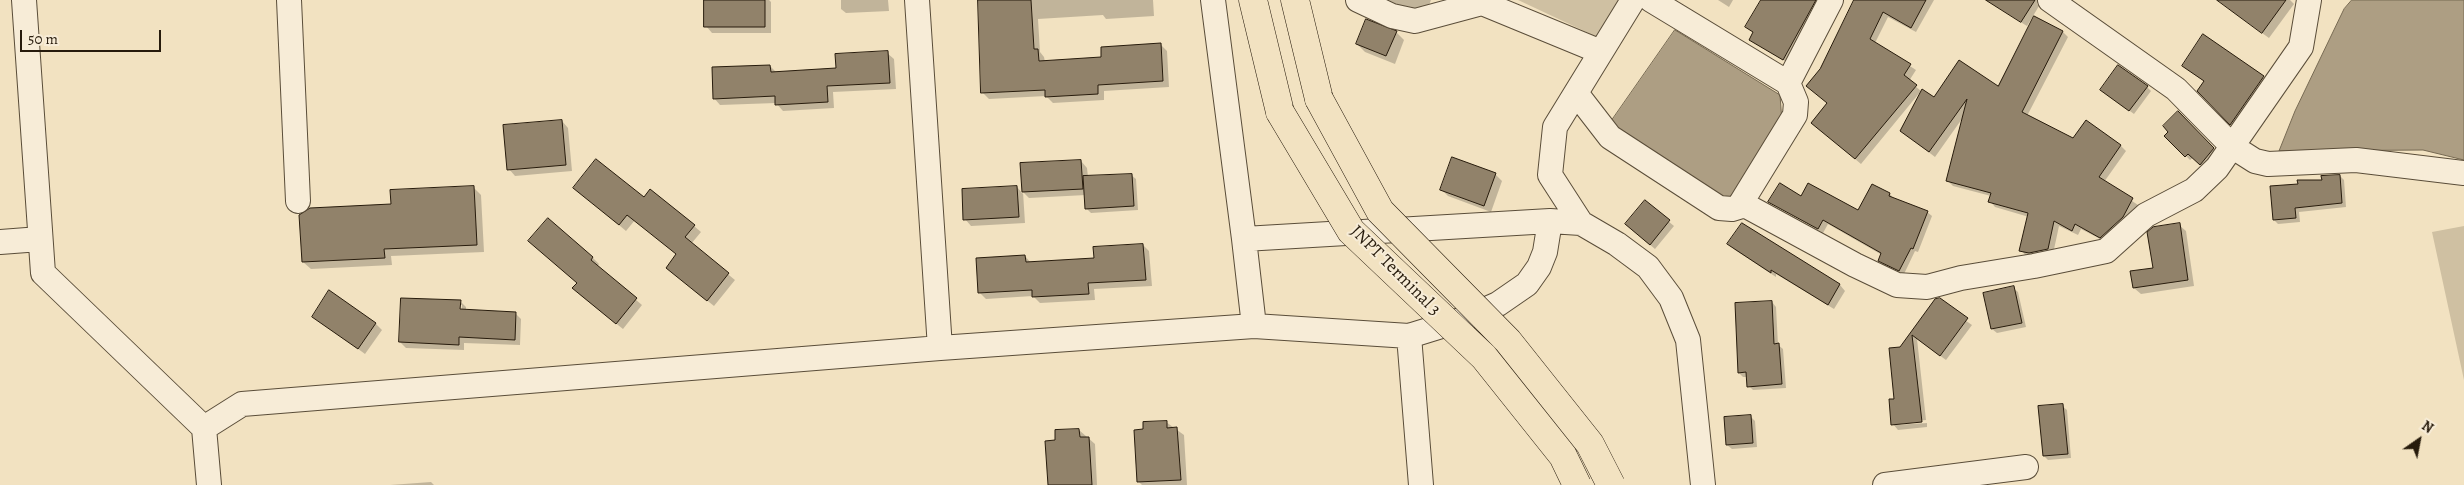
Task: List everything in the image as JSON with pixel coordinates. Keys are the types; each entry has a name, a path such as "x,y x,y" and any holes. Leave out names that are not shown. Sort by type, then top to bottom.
{"main road":[{"name":"JNPT Terminal 3","path":"1253,0 1280,112 1351,231 1484,358 1562,456 1577,485"},
{"name":"JNPT Terminal 3","path":"1295,0 1319,99 1380,211 1508,341 1590,444 1611,485"}],"street":[{"path":"24,0 43,273 204,428 209,485"},
{"path":"289,0 298,201"},
{"path":"917,0 940,348"},
{"path":"1213,0 1254,326"},
{"path":"1358,0 1392,16 1415,21 1482,3 1601,52"},
{"path":"1633,0 1555,127 1550,176 1581,223 1617,244 1648,267 1671,298 1688,340 1703,485"},
{"path":"1651,0 1788,84 1796,102 1795,116 1741,203 1897,285 1929,289 1961,278 2034,266 2106,251 2146,215 2194,190 2217,168 2233,147 2301,47 2309,0"},
{"path":"1788,84 1831,0"},
{"path":"2050,0 2176,89 2233,147 2255,161 2268,164 2356,160 2464,173"},
{"path":"1576,93 1610,137 1719,208 1732,209 1745,205"},
{"path":"204,428 242,404 940,348 1254,326 1409,336 1464,319 1498,304 1527,284 1539,267 1545,252 1550,221"},
{"path":"1244,239 1550,221 1581,223"},
{"path":"0,242 40,239"},
{"path":"1409,336 1422,485"},
{"path":"1885,485 2026,467"}],"shaded area":[{"path":"1518,0 1623,0 1597,37"},
{"path":"2352,0 2464,0 2464,160 2423,150 2279,151 2295,111 2344,9"},
{"path":"1675,30 1780,95 1782,122 1731,203 1610,123"},
{"path":"2464,226 2464,380 2432,232"}],"building":[{"path":"704,0 765,0 765,27 704,27"},
{"path":"978,0 1031,0 1034,49 1038,49 1039,61 1101,57 1101,47 1161,43 1163,81 1098,85 1098,94 1045,97 1045,90 981,93"},
{"path":"1761,0 1816,0 1783,60 1749,40 1753,32 1745,27"},
{"path":"1854,0 1926,0 1911,28 1883,12 1870,39 1911,64 1904,75 1917,85 1855,159 1811,123 1827,103 1806,86 1820,69"},
{"path":"1986,0 2035,0 2021,22"},
{"path":"2217,0 2286,0 2262,33"},
{"path":"2034,16 2063,31 2022,112 2073,138 2086,120 2121,145 2099,177 2133,198 2123,217 2100,238 2075,224 2072,231 2054,221 2048,249 2029,253 2019,251 2028,213 1988,202 1991,193 1946,181 1967,99 1929,152 1900,131 1922,89 1934,97 1959,60 1998,86"},
{"path":"1366,19 1397,31 1386,56 1356,44"},
{"path":"2203,34 2264,76 2230,125 2197,91 2204,81 2182,66"},
{"path":"888,51 890,83 827,86 828,102 775,105 775,96 713,99 712,67 770,65 771,72 836,68 835,54"},
{"path":"2118,65 2148,86 2129,111 2100,90"},
{"path":"2178,111 2214,148 2200,165 2188,154 2185,157 2164,136 2168,132 2163,126"},
{"path":"562,120 566,165 507,170 503,125"},
{"path":"1452,157 1496,173 1484,206 1440,190"},
{"path":"596,159 644,197 650,189 695,225 685,237 729,273 707,301 666,268 676,254 627,215 619,225 573,188"},
{"path":"1081,160 1083,189 1022,192 1020,163"},
{"path":"1132,174 1134,206 1085,209 1083,176"},
{"path":"2340,175 2342,203 2295,208 2296,218 2273,220 2270,186 2298,184 2297,180 2322,180 2321,176"},
{"path":"1780,183 1801,196 1808,183 1858,210 1872,184 1890,193 1889,196 1928,211 1913,249 1911,248 1899,271 1878,261 1881,253 1823,220 1818,229 1768,202"},
{"path":"474,186 477,245 384,249 385,258 302,262 299,215 310,208 391,204 390,190"},
{"path":"1017,186 1019,217 963,220 962,189"},
{"path":"1645,200 1670,220 1650,245 1625,224"},
{"path":"548,218 593,257 591,260 637,298 616,324 572,288 577,283 528,241"},
{"path":"1742,223 1840,284 1828,305 1771,270 1771,273 1727,244"},
{"path":"2180,223 2188,280 2133,288 2130,271 2153,268 2147,232 2153,227"},
{"path":"1143,244 1146,280 1088,283 1089,294 1032,297 1032,290 978,293 976,258 1025,255 1026,262 1094,258 1093,247"},
{"path":"2014,286 2022,323 1991,329 1983,293"},
{"path":"329,290 376,323 358,349 312,317"},
{"path":"401,298 461,300 460,309 516,312 515,340 459,337 459,345 399,342"},
{"path":"1940,298 1968,318 1940,356 1912,335 1922,422 1891,425 1889,399 1894,399 1889,348 1900,347 1935,299"},
{"path":"1772,301 1774,344 1779,343 1782,384 1747,387 1746,372 1738,373 1735,303"},
{"path":"2063,404 2068,454 2043,456 2038,406"},
{"path":"1751,415 1753,443 1726,445 1724,417"},
{"path":"1167,421 1167,428 1177,427 1181,480 1137,482 1134,430 1143,429 1143,422"},
{"path":"1079,429 1080,437 1089,437 1092,485 1048,485 1045,441 1055,440 1055,430"}]}
